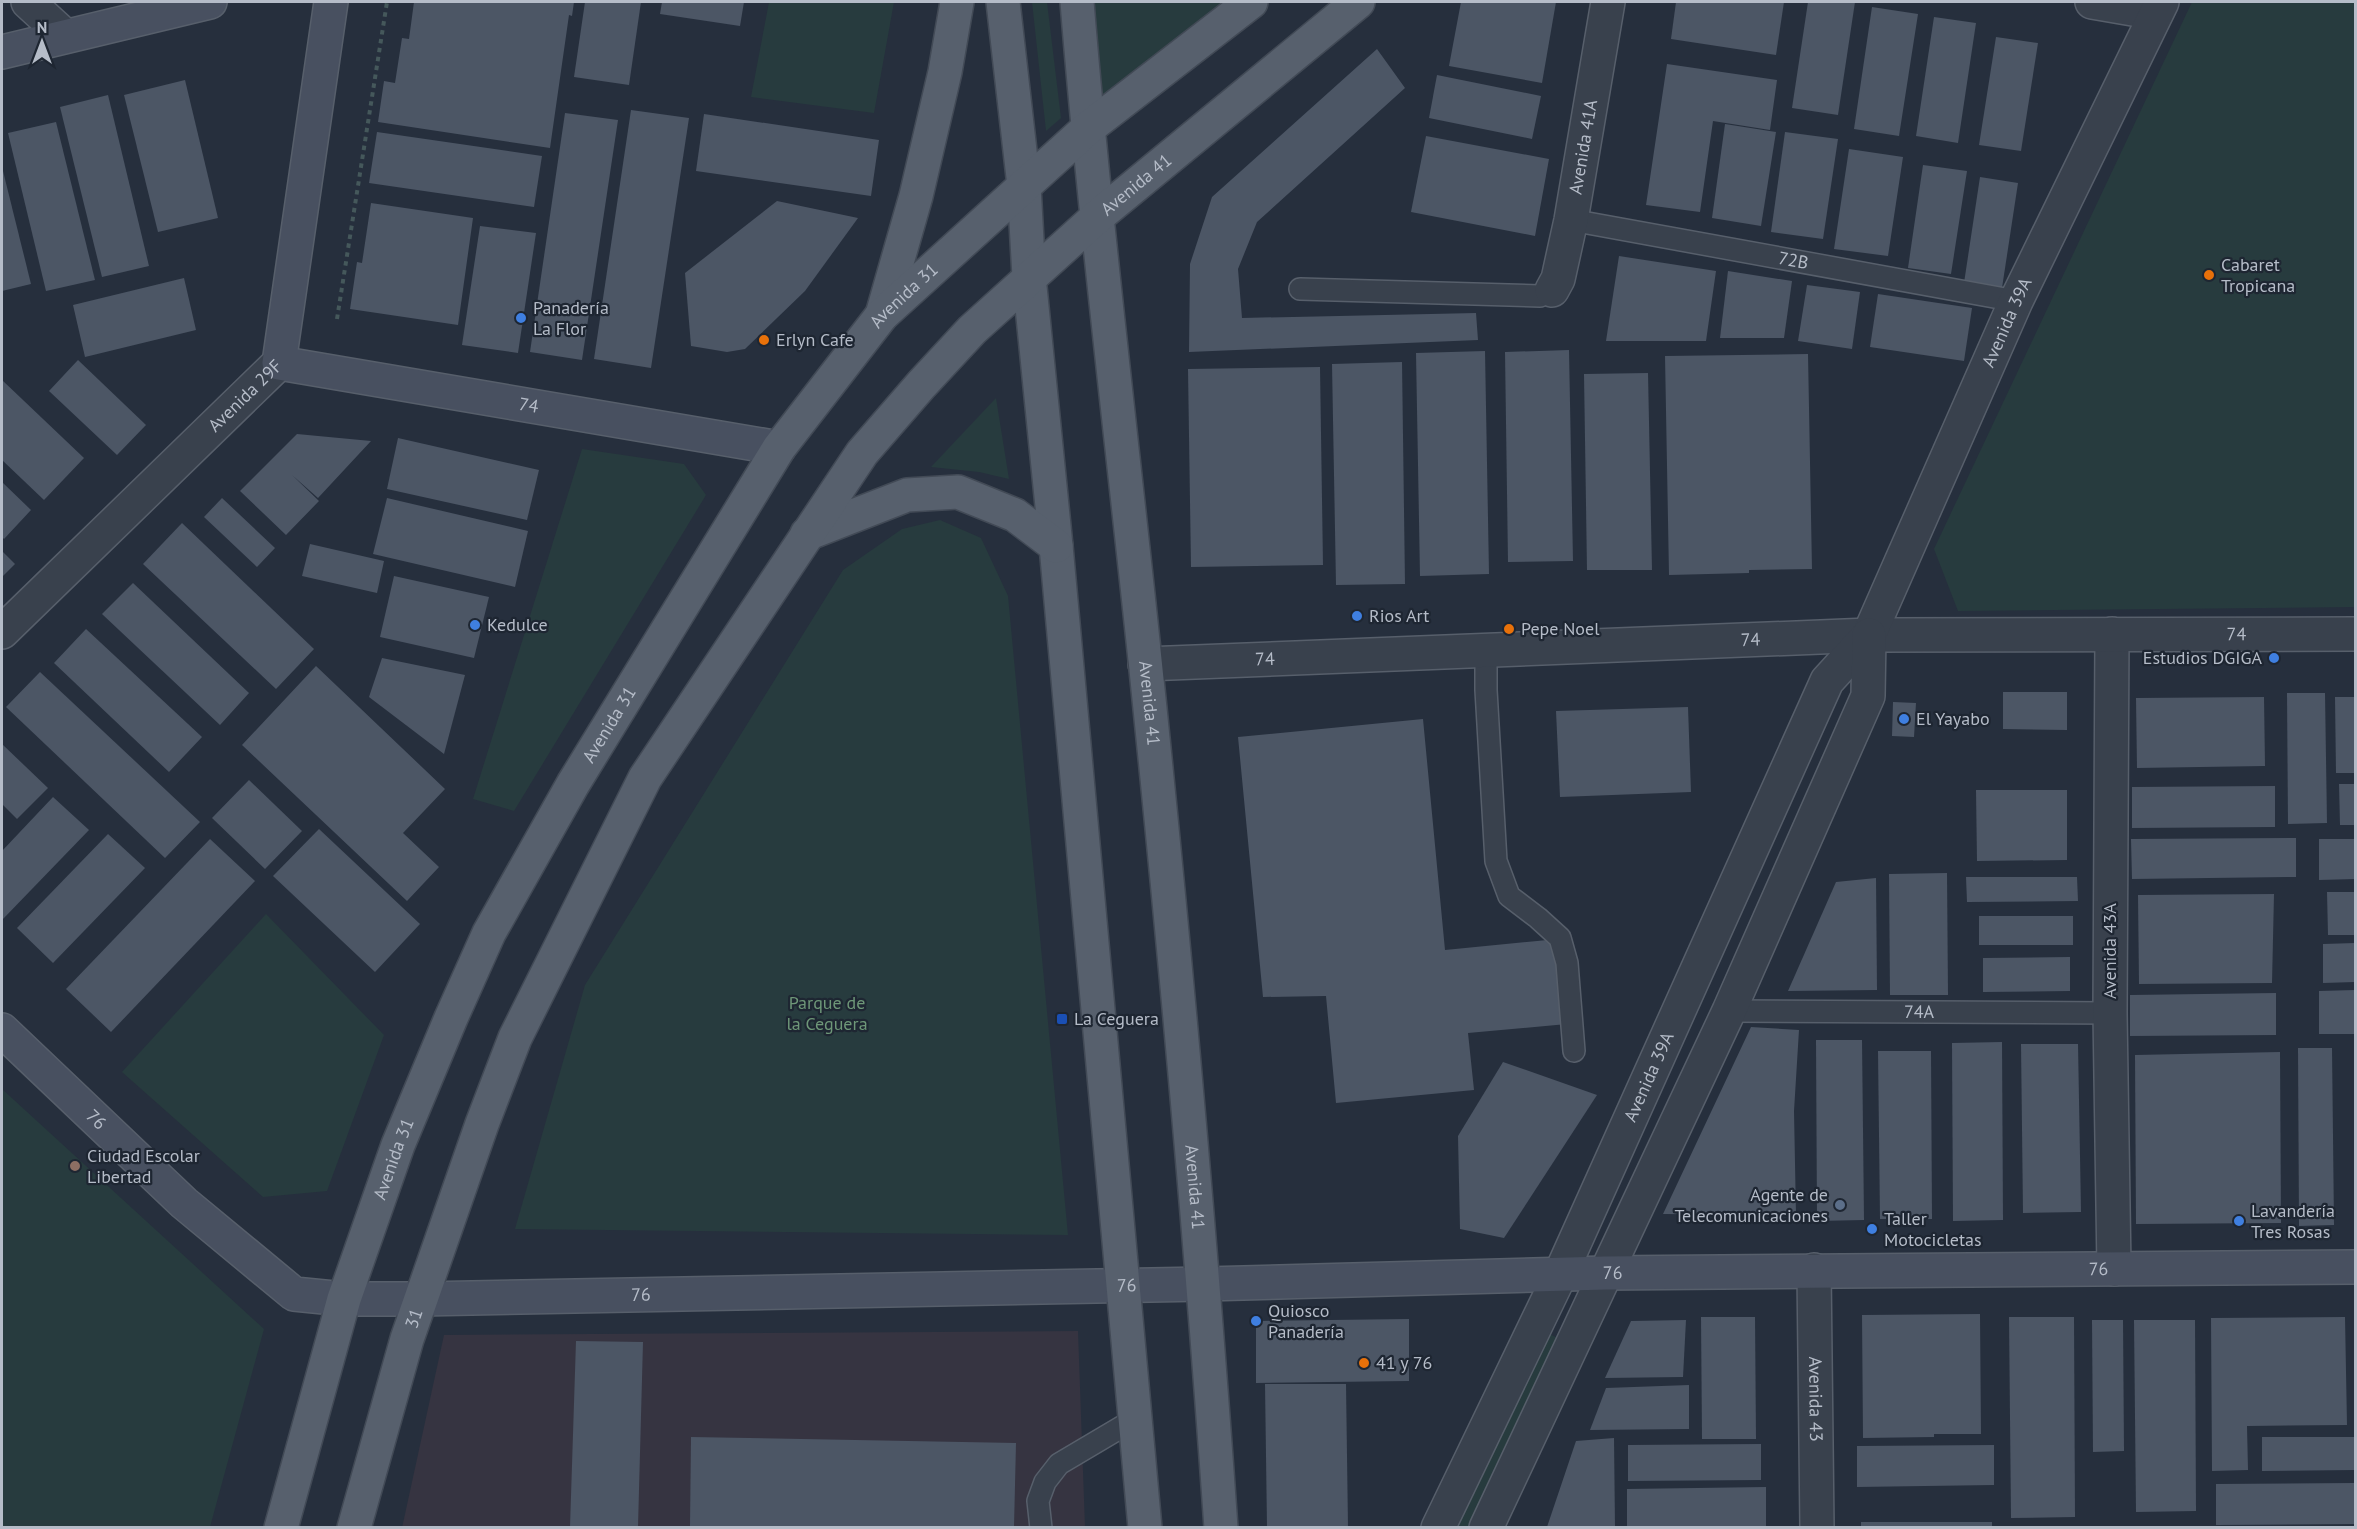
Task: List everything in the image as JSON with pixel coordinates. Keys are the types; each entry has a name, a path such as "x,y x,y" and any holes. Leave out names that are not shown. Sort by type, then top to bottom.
{"main road":[{"path":"882,315 916,196 945,72 957,2"},
{"path":"1003,2 1024,186 1029,277 1056,546 1145,1527"},
{"path":"421,1299 482,1124 516,1038 645,778 862,453 972,330 1097,217 1087,129 1077,2"},
{"path":"1024,186 1087,129 1251,2"},
{"name":"Avenida 41","path":"1221,1527 1204,1284 1145,663 1097,217 1358,2"},
{"name":"Avenida 31","path":"281,1527 344,1299 398,1145 489,933 573,784 779,448 882,315 1024,186"},
{"path":"807,534 907,495 958,492 1015,515 1056,546"},
{"name":"31","path":"354,1527 407,1339 421,1299"}],"street":[{"path":"28,2 65,36"},
{"path":"2,52 210,2"},
{"name":"Avenida 29F","path":"2,632 279,363 331,2"},
{"name":"Avenida 41A","path":"1552,290 1558,279 1571,220 1608,2"},
{"path":"2092,2 2159,7"},
{"name":"Avenida 39A","path":"1438,1527 1560,1275 1827,681 1869,635 2016,301 2159,7"},
{"name":"74","path":"279,363 779,448"},
{"name":"Avenida 43A","path":"2112,634 2110,1013 2114,1269"},
{"name":"74","path":"1145,663 1869,635 2355,634"},
{"name":"Avenida 39A","path":"1486,1527 1729,1011 1868,696 1869,635"},
{"name":"76","path":"2,1030 184,1203 294,1294 344,1299 421,1299 1204,1284 1605,1273 2355,1266"},
{"name":"Avenida 43","path":"1814,1270 1817,1527"}],"lane":[{"name":"72B","path":"1571,220 2016,301"},
{"path":"1300,289 1540,296 1552,290"},
{"path":"1486,650 1486,690 1496,861 1509,896 1560,938 1567,963 1574,1051"},
{"name":"74A","path":"1729,1011 2110,1013"},
{"path":"1041,1527 1038,1501 1045,1482 1059,1464 1135,1419"}],"path":[{"path":"337,319 387,2"}],"shaded area":[{"path":"1078,1331 1085,1527 402,1528 444,1335"}],"green space":[{"path":"769,2 894,2 874,113 751,97"},
{"path":"1032,2 1047,2 1061,118 1046,131"},
{"path":"1077,2 1251,2 1087,129"},
{"name":"Cabaret Tropicana","path":"2192,2 2355,2 2355,607 1958,611 1934,549"},
{"path":"996,398 1009,479 979,472 931,467"},
{"path":"582,449 684,464 706,495 514,811 473,799"},
{"name":"Parque de la Ceguera","path":"940,520 981,538 1008,596 1068,1235 515,1229 585,985 843,570 902,529"},
{"path":"266,914 384,1035 327,1191 263,1197 122,1072"},
{"name":"Ciudad Escolar Libertad","path":"2,1089 264,1329 210,1527 2,1527"},
{"path":"1543,1331 1564,1341 1475,1527 1450,1528"}],"building":[{"path":"414,2 574,2 572,16 569,15 550,148 378,122 384,81 395,83 402,38 409,39"},
{"path":"585,2 641,2 629,85 574,77"},
{"path":"662,2 744,2 740,26 660,14"},
{"path":"1461,2 1556,2 1542,83 1449,66"},
{"path":"1676,2 1784,2 1776,55 1671,39"},
{"path":"1808,2 1855,2 1838,115 1792,108"},
{"path":"1872,7 1918,14 1899,136 1854,129"},
{"path":"1934,17 1976,23 1958,143 1916,136"},
{"path":"1996,37 2038,43 2021,151 1979,145"},
{"path":"1377,49 1405,88 1257,222 1238,269 1242,318 1476,313 1478,340 1189,352 1190,264 1212,197"},
{"path":"1667,64 1777,80 1770,130 1713,121 1700,212 1646,205"},
{"path":"1437,75 1541,96 1532,139 1429,118"},
{"path":"185,80 218,218 158,232 124,95"},
{"path":"108,95 149,266 102,277 60,107"},
{"path":"631,110 689,118 651,368 594,359"},
{"path":"565,113 618,120 582,360 530,352"},
{"path":"704,114 879,140 871,196 696,171"},
{"path":"56,122 95,280 46,291 8,133"},
{"path":"1725,124 1776,132 1761,226 1712,218"},
{"path":"377,132 542,156 534,207 369,183"},
{"path":"1785,132 1838,139 1823,239 1771,232"},
{"path":"1426,136 1549,159 1535,236 1411,212"},
{"path":"1849,149 1903,157 1888,256 1834,249"},
{"path":"1923,165 1967,171 1951,274 1908,268"},
{"path":"2,167 31,284 2,291"},
{"path":"1980,177 2018,183 2002,288 1964,283"},
{"path":"777,201 858,218 805,291 745,349 727,352 691,346 685,273"},
{"path":"371,203 473,218 458,325 350,309 357,262 362,263"},
{"path":"480,226 536,233 518,353 462,345"},
{"path":"1619,256 1716,271 1706,341 1606,341"},
{"path":"1728,271 1792,281 1784,338 1720,338"},
{"path":"184,278 196,330 85,357 73,305"},
{"path":"1807,285 1860,292 1852,349 1798,341"},
{"path":"1878,294 1972,308 1964,361 1870,347"},
{"path":"1569,350 1573,561 1508,562 1505,352"},
{"path":"1485,351 1489,574 1420,576 1416,353"},
{"path":"1808,354 1812,569 1669,575 1665,356"},
{"path":"78,360 146,425 117,455 49,391"},
{"path":"1402,362 1405,584 1336,585 1332,364"},
{"path":"1320,367 1323,565 1191,567 1188,369"},
{"path":"1648,373 1652,570 1587,570 1584,374"},
{"path":"2,380 84,458 44,500 2,460"},
{"path":"297,434 371,441 318,498 292,475 319,501 286,535 240,491"},
{"path":"398,438 539,470 527,520 387,489"},
{"path":"2,482 31,510 4,539 2,537"},
{"path":"222,498 275,548 257,567 204,517"},
{"path":"387,498 528,531 515,587 373,554"},
{"path":"182,523 314,649 276,689 143,564"},
{"path":"310,544 384,561 377,593 302,576"},
{"path":"2,551 15,564 2,577"},
{"path":"394,576 489,597 474,658 380,637"},
{"path":"133,583 249,693 220,725 102,614"},
{"path":"86,629 202,737 169,772 54,663"},
{"path":"382,658 465,675 444,754 369,697"},
{"path":"316,666 445,789 403,833 439,867 407,901 242,745"},
{"path":"40,672 200,822 165,858 6,707"},
{"path":"2003,692 2067,692 2067,730 2003,729"},
{"path":"2287,693 2325,693 2327,823 2288,824"},
{"path":"2264,697 2265,766 2137,768 2136,698"},
{"path":"2335,697 2355,697 2355,773 2336,773"},
{"name":"El Yayabo","path":"1893,702 1916,703 1914,737 1892,736"},
{"path":"1688,707 1691,792 1560,797 1556,711"},
{"path":"1423,719 1445,950 1558,939 1567,1024 1468,1033 1474,1090 1336,1103 1326,996 1263,997 1238,737"},
{"path":"2,744 48,788 17,819 2,804"},
{"path":"249,780 302,831 265,869 212,818"},
{"path":"2339,784 2355,784 2355,825 2340,825"},
{"path":"2275,786 2275,827 2132,828 2132,787"},
{"path":"1976,790 2067,790 2067,860 1977,861"},
{"path":"53,797 89,830 3,919 2,851"},
{"path":"319,829 420,924 375,972 273,876"},
{"path":"108,834 145,868 53,963 17,928"},
{"path":"2296,838 2296,877 2132,879 2131,839"},
{"path":"210,839 255,881 111,1032 66,989"},
{"path":"2319,839 2355,839 2355,879 2319,880"},
{"path":"1947,873 1948,995 1890,995 1889,874"},
{"path":"1966,877 2077,877 2078,901 1967,902"},
{"path":"1876,878 1877,990 1788,991 1836,882"},
{"path":"2327,892 2355,892 2355,935 2328,935"},
{"path":"2274,894 2272,983 2139,984 2138,895"},
{"path":"1979,916 2073,916 2073,945 1979,945"},
{"path":"2355,943 2355,982 2323,983 2323,944"},
{"path":"2070,957 2070,991 1983,992 1983,958"},
{"path":"2355,990 2355,1034 2319,1034 2319,991"},
{"path":"2276,993 2276,1035 2130,1036 2130,995"},
{"path":"1751,1027 1799,1030 1794,1111 1796,1215 1663,1214"},
{"path":"1816,1040 1862,1040 1864,1220 1817,1221"},
{"path":"2002,1042 2003,1220 1953,1221 1952,1043"},
{"path":"2021,1044 2078,1044 2081,1212 2023,1213"},
{"path":"2298,1048 2332,1048 2334,1225 2299,1226"},
{"path":"1878,1051 1931,1051 1932,1219 1880,1219"},
{"path":"2280,1052 2281,1223 2136,1224 2135,1055"},
{"path":"1503,1062 1597,1095 1504,1238 1460,1229 1458,1136"},
{"path":"1980,1314 1981,1434 1863,1438 1862,1315"},
{"path":"1701,1317 1755,1317 1756,1439 1702,1439"},
{"path":"2009,1317 2074,1317 2075,1517 2011,1518"},
{"path":"2345,1317 2347,1425 2247,1426 2248,1470 2212,1471 2211,1318"},
{"path":"1409,1319 1409,1381 1256,1383 1256,1321"},
{"path":"1686,1320 1683,1377 1605,1378 1631,1321"},
{"path":"2092,1320 2123,1320 2124,1451 2093,1452"},
{"path":"2134,1320 2195,1320 2196,1511 2136,1512"},
{"path":"576,1341 643,1342 638,1527 570,1527"},
{"path":"1265,1384 1346,1384 1348,1527 1267,1527"},
{"path":"1689,1385 1689,1429 1590,1430 1606,1388"},
{"path":"691,1437 1016,1443 1014,1527 690,1527"},
{"path":"2262,1437 2355,1437 2355,1470 2262,1471"},
{"path":"1614,1438 1615,1527 1547,1527 1576,1441"},
{"path":"1761,1444 1761,1480 1628,1481 1628,1445"},
{"path":"1994,1445 1994,1485 1857,1487 1857,1446"},
{"path":"2355,1483 2355,1524 2216,1525 2216,1484"},
{"path":"1766,1487 1766,1527 1627,1527 1627,1489"},
{"path":"1861,1522 1992,1522 1992,1527 1861,1527"}],"place":[{"name":"Cabaret Tropicana","path":"2209,275"},
{"name":"Panadería La Flor","path":"521,318"},
{"name":"Erlyn Cafe","path":"764,340"},
{"name":"Rios Art","path":"1357,616"},
{"name":"Kedulce","path":"475,625"},
{"name":"Pepe Noel","path":"1509,629"},
{"name":"Estudios DGIGA","path":"2274,658"},
{"name":"El Yayabo","path":"1904,719"},
{"name":"La Ceguera","path":"1062,1019"},
{"name":"Ciudad Escolar Libertad","path":"75,1166"},
{"name":"Agente de Telecomunicaciones","path":"1840,1205"},
{"name":"Lavandería Tres Rosas","path":"2239,1221"},
{"name":"Taller Motocicletas","path":"1872,1229"},
{"name":"Quiosco Panadería","path":"1256,1321"},
{"name":"41 y 76","path":"1364,1363"}]}
